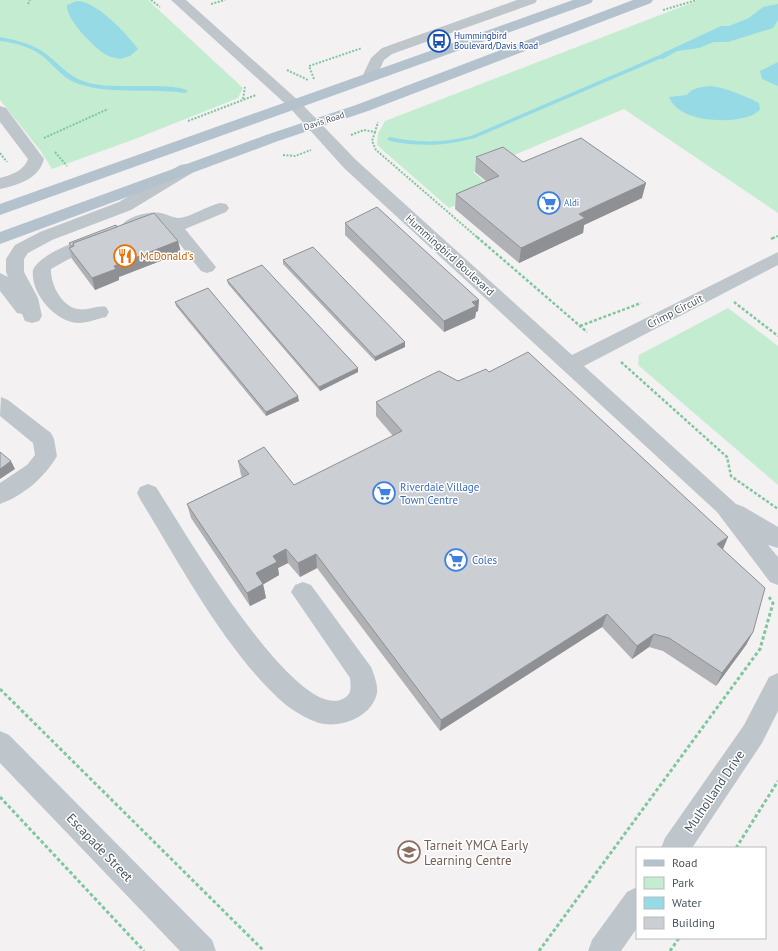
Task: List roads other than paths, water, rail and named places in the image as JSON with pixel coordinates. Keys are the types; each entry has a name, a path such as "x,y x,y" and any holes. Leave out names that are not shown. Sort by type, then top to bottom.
{"main road":[{"path":"0,210 586,0"},
{"name":"Davis Road","path":"0,238 186,169 362,108 646,0"}],"street":[{"path":"370,77 378,58 387,51 530,0"},
{"name":"Hummingbird Boulevard","path":"184,1 296,105 350,164 725,506 778,539"},
{"path":"0,111 28,146 36,159 36,165 24,175 0,184"},
{"path":"0,279 14,298 32,316 29,298 15,272 15,259 21,249 46,236 124,206 186,169"},
{"path":"99,312 81,316 71,314 55,271 56,266 69,253 151,217 159,217 177,225 220,208"},
{"path":"177,225 176,230 207,267"},
{"name":"Crimp Circuit","path":"571,364 778,258"},
{"path":"0,495 35,471 46,456 43,439 1,405"},
{"path":"148,493 231,624 265,666 296,697 322,712 342,712 358,703 364,693 362,674 303,592"},
{"name":"Hummingbird Boulevard","path":"725,506 772,583"},
{"name":"Mulholland Drive","path":"676,847 753,734 778,685"},
{"name":"Mulholland Drive","path":"753,734 778,715"},
{"name":"Escapade Street","path":"0,744 201,951"},
{"path":"603,951 636,903"}],"water":[{"path":"77,1 93,6 110,19 138,49 130,56 120,59 108,56 98,49 80,31 70,17 67,5"},
{"path":"778,4 778,20 773,28 728,42 714,42 699,48 677,51 663,59 660,59 663,53 721,26 729,26 749,18 763,7"},
{"path":"778,62 778,86 762,79 760,71"},
{"path":"711,86 742,95 753,100 759,103 760,110 751,116 741,119 705,119 682,112 674,105 669,97 687,95 695,89"}],"waterway":[{"path":"0,39 17,42 33,48 43,54 69,77 92,86 105,88 158,88 185,91"},
{"path":"390,139 412,143 432,144 451,142 473,137 669,53"}],"place":[{"name":"Hummingbird Boulevard/Davis Road","path":"439,41"},
{"name":"Aldi","path":"549,203"},
{"name":"McDonald's","path":"125,256"},
{"name":"Riverdale Village Town Centre","path":"384,493"},
{"name":"Coles","path":"456,560"},
{"name":"Tarneit YMCA Early Learning Centre","path":"409,852"}]}
